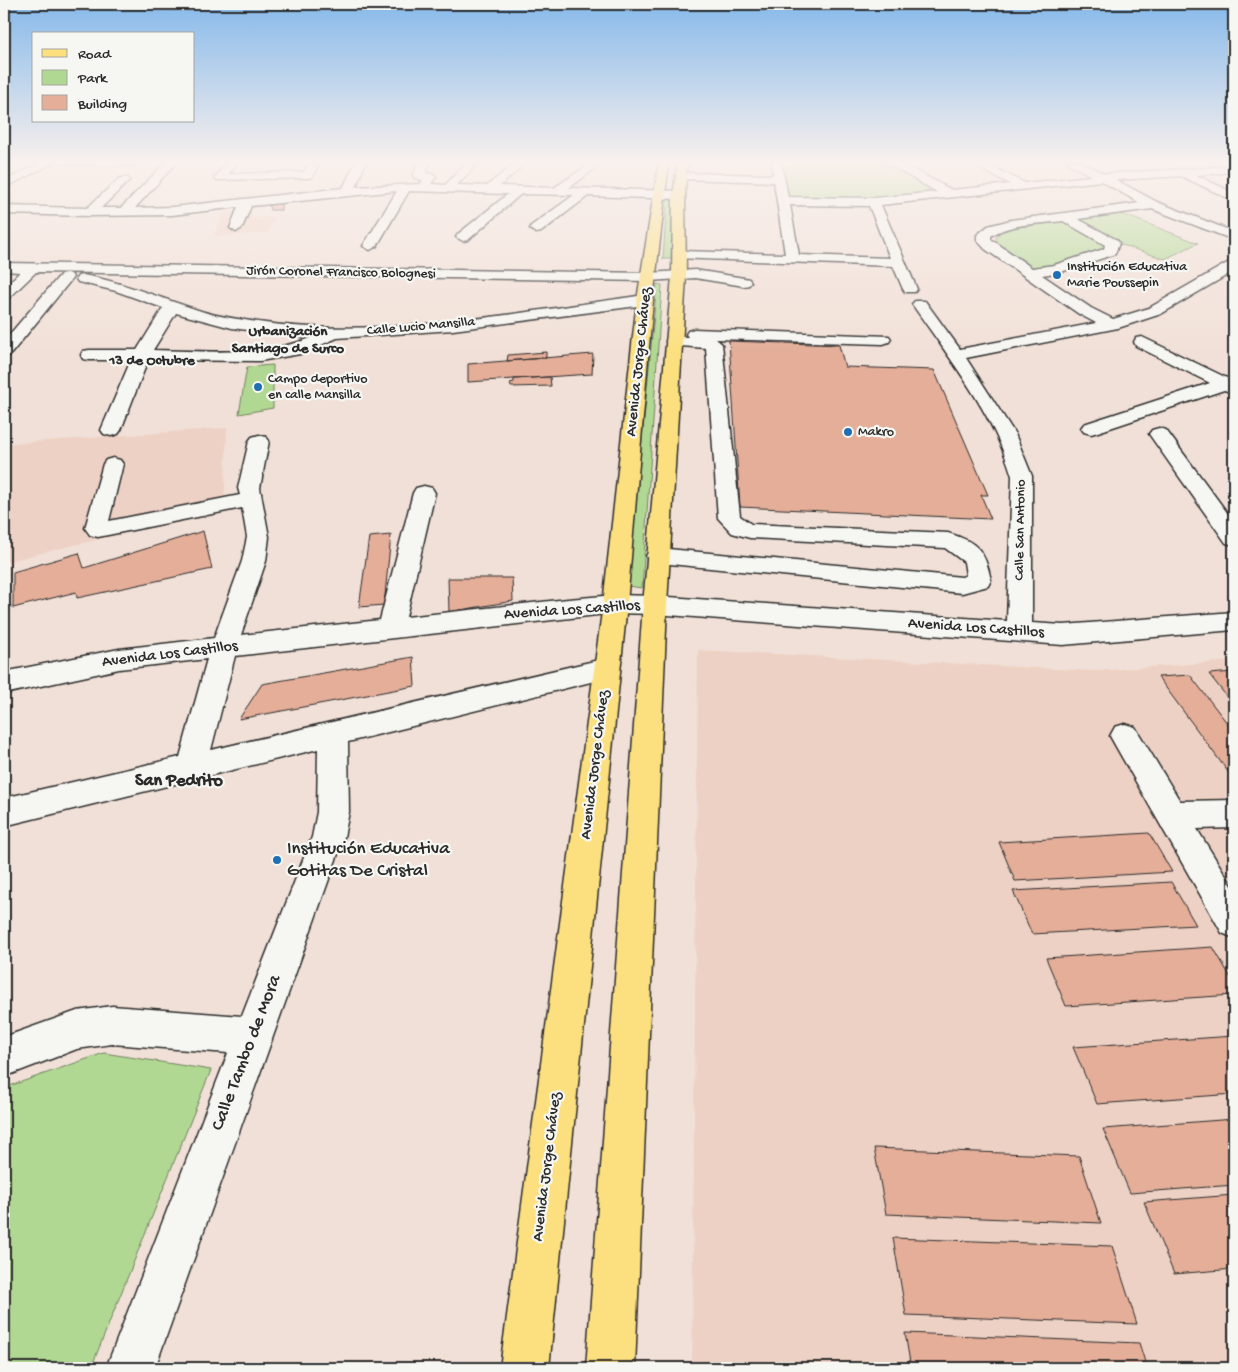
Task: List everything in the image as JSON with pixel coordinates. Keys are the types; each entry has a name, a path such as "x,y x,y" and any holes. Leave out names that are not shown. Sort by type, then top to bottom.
{"main road":[{"name":"Avenida Jorge Chávez","path":"524,1368 615,604 647,289 661,225"},
{"name":"Avenida Jorge Chávez","path":"610,1368 658,556 679,266 675,225"}],"street":[{"path":"370,246 382,225"},
{"path":"463,237 476,225"},
{"path":"536,229 541,225"},
{"path":"788,225 793,258"},
{"name":"Calle San Antonio","path":"883,225 915,297 956,355 1004,430 1016,453 1022,476 1019,633"},
{"path":"1013,225 1000,227 984,235 984,240 1085,311 1112,325"},
{"path":"1029,273 1056,269 1110,251 1112,243 1080,225"},
{"path":"1205,225 1234,236"},
{"path":"143,269 162,257"},
{"path":"679,266 793,258 898,262"},
{"path":"956,355 1112,325 1154,311 1234,265"},
{"path":"679,266 696,274 744,282"},
{"name":"Jirón Coronel Francisco Bolognesi","path":"4,267 33,267 70,272 143,269 305,273 647,289 679,266"},
{"path":"4,295 33,267"},
{"path":"10,354 30,338 27,336 16,336 70,272"},
{"name":"Calle Lucio Mansilla","path":"70,272 172,307 228,323 336,333 472,323 647,289"},
{"path":"111,430 142,355 172,307"},
{"path":"89,355 277,355 336,333"},
{"path":"674,337 883,339"},
{"path":"658,556 962,585 979,580 975,559 958,545 948,541 750,531 740,528 729,518 714,344 674,337"},
{"path":"1142,342 1232,384"},
{"path":"1091,428 1232,384"},
{"path":"1159,434 1234,538"},
{"path":"192,766 224,647 254,561 258,537 249,488 259,440"},
{"path":"113,464 96,528 98,530 251,499"},
{"path":"391,628 424,493"},
{"path":"750,531 754,565"},
{"name":"Avenida Los Castillos","path":"4,683 119,659 615,604 655,605 1063,635 1234,621"},
{"path":"4,812 607,668"},
{"name":"Calle Tambo de Mora","path":"130,1368 328,837 333,812 333,732"},
{"path":"1125,736 1234,921"},
{"path":"1170,815 1234,814"},
{"path":"4,1057 77,1030 112,1025 253,1036"}],"shaded area":[{"path":"218,225 271,225 267,233 214,236"},
{"path":"227,428 224,509 4,562 4,444"},
{"path":"698,650 1094,671 1234,661 1234,1368 692,1368"}],"green space":[{"path":"665,225 674,225 673,259 663,259"},
{"path":"1037,225 1075,225 1105,241 1105,248 1060,265 1029,269 998,247 996,238 1000,232"},
{"path":"1085,225 1151,225 1198,243 1165,259 1116,243"},
{"path":"657,284 662,285 642,588 628,586"},
{"name":"Campo deportivo en calle Mansilla","path":"273,365 273,408 239,414 247,367"},
{"path":"104,1053 211,1070 91,1368 4,1368 4,1088"}],"building":[{"name":"Makro","path":"729,341 839,345 845,367 934,370 988,495 981,495 991,519 740,507"},
{"path":"546,352 546,358 507,361 508,355"},
{"path":"593,354 592,374 468,382 468,364"},
{"path":"550,377 551,386 511,387 510,383 514,382 514,379"},
{"path":"203,531 212,569 77,598 76,592 13,608 13,572 79,553 84,568"},
{"path":"391,535 384,605 359,607 369,537"},
{"path":"448,578 512,578 513,601 449,612"},
{"path":"413,657 415,686 239,719 262,684"},
{"path":"1234,672 1234,706 1209,674"},
{"path":"1190,675 1234,732 1234,780 1158,677"},
{"path":"1149,833 1172,872 1015,881 999,842"},
{"path":"1171,882 1196,925 1032,934 1013,891"},
{"path":"1213,947 1234,983 1234,995 1066,1006 1046,958"},
{"path":"1234,1036 1234,1094 1097,1104 1073,1047"},
{"path":"1234,1119 1234,1185 1130,1193 1103,1129"},
{"path":"874,1148 1079,1156 1101,1223 886,1214"},
{"path":"1234,1195 1234,1269 1174,1274 1144,1202"},
{"path":"893,1238 1112,1246 1137,1324 906,1315"},
{"path":"905,1333 1139,1343 1147,1368 911,1368"}],"place":[{"name":"Institución Educativa Marie Poussepin","path":"1057,275"},
{"name":"Campo deportivo en calle Mansilla","path":"258,387"},
{"name":"Makro","path":"848,432"},
{"name":"Institución Educativa Gotitas De Cristal","path":"277,860"}],"district":[{"name":"Urbanización Santiago de Surco","path":"288,340"},
{"name":"13 de Octubre","path":"152,361"},
{"name":"San Pedrito","path":"179,781"}]}
